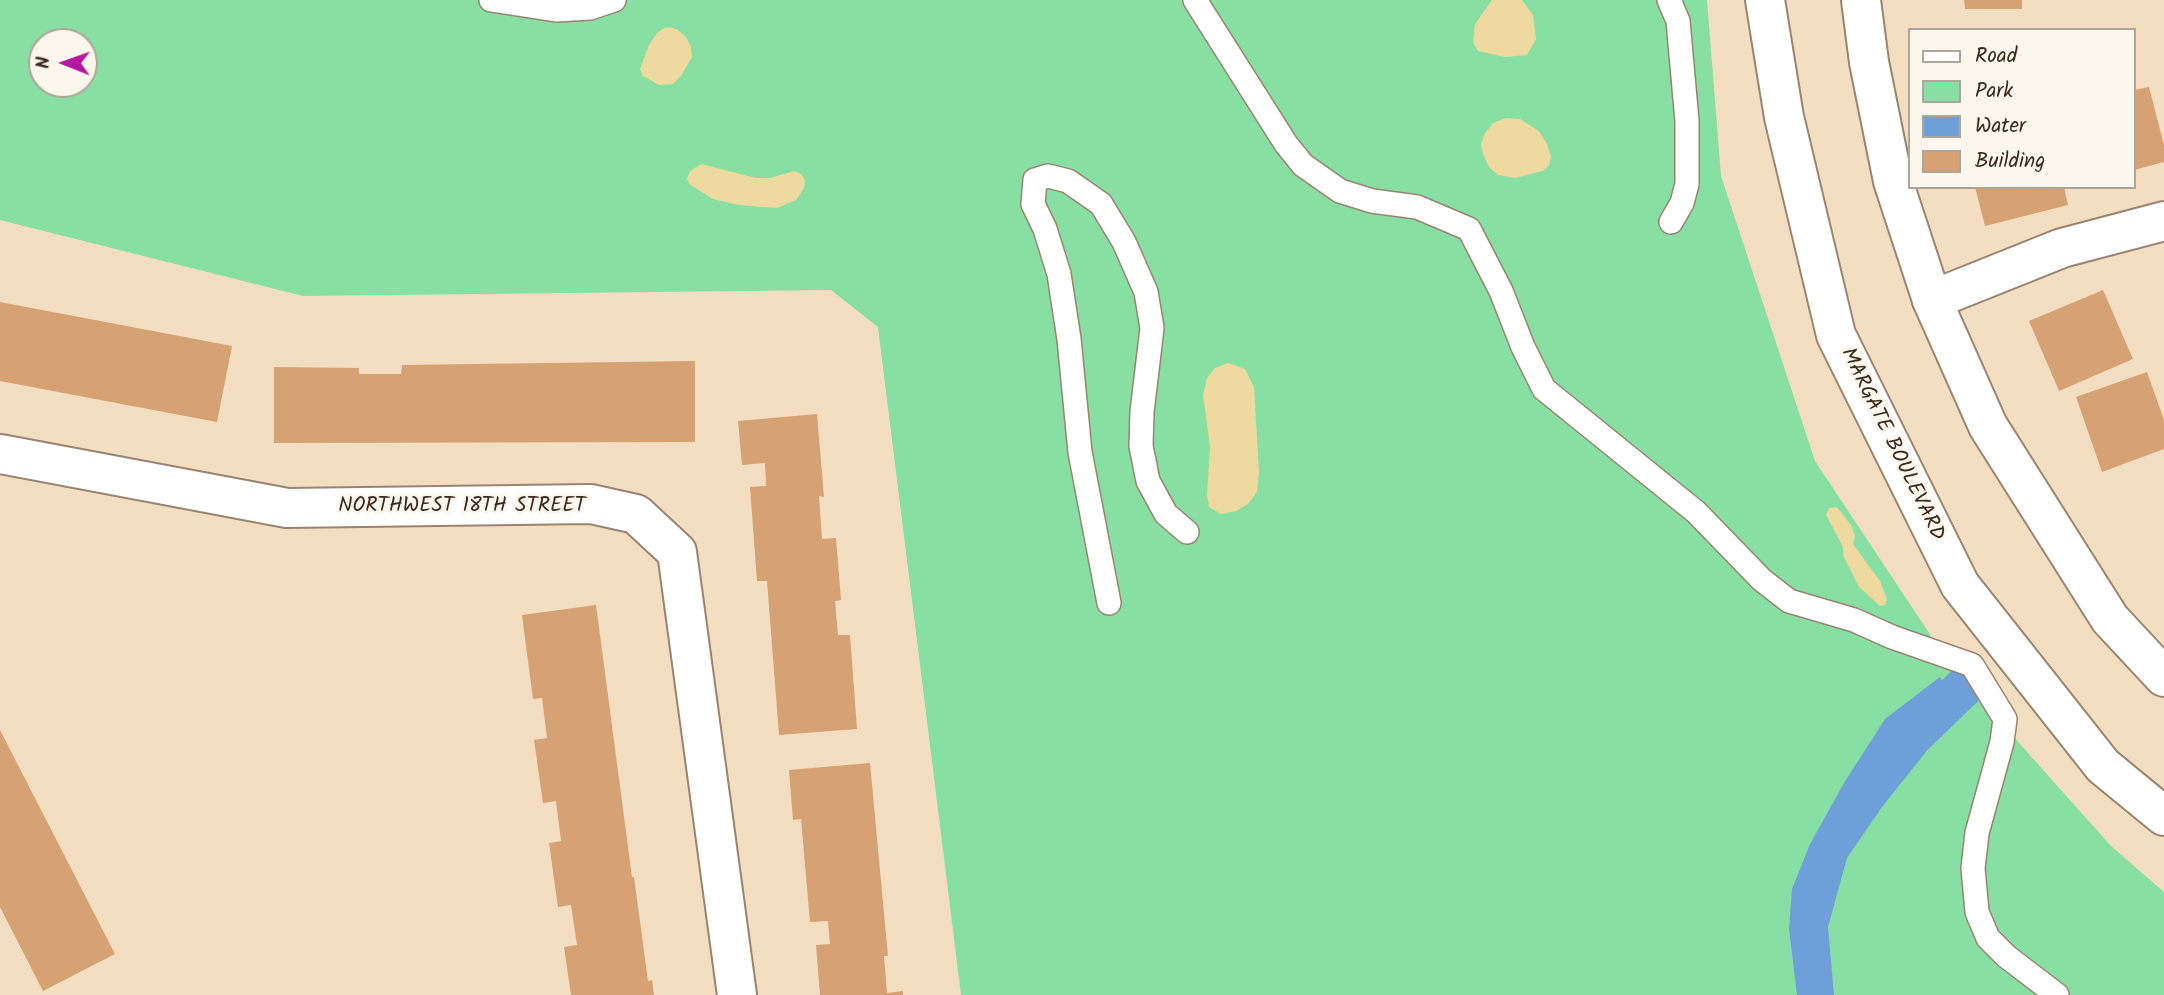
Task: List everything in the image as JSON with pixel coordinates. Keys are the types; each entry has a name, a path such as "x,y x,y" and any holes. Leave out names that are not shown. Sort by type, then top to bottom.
{"street":[{"name":"MARGATE BOULEVARD","path":"1765,0 1784,117 1836,335 1960,585 2103,766 2164,816"},
{"path":"1861,0 1869,62 1893,181 1932,300 1988,426 2110,619 2164,677"},
{"path":"1932,300 2062,248 2164,221"},
{"name":"NORTHWEST 18TH STREET","path":"0,454 287,508 591,505 635,514 677,552 737,995"}],"lane":[{"path":"491,0 556,10 590,8 614,0"},
{"path":"1195,0 1286,144 1303,165 1340,191 1372,201 1417,207 1469,229 1501,291 1523,347 1544,389 1680,497 1762,580 1788,601 1854,620 1972,666 2005,719 2003,742 1977,833 1973,868 1977,912 1988,938 2006,956 2057,995"},
{"path":"1669,0 1678,21 1687,121 1687,184 1682,203 1671,222"},
{"path":"1109,603 1080,452 1069,339 1059,274 1045,229 1032,204 1035,180 1048,176 1068,181 1101,204 1124,242 1146,292 1152,328 1142,412 1141,446 1148,481 1166,514 1188,532"}],"green space":[{"path":"0,0 1707,0 1721,176 1815,461 1953,669 2111,846 2164,892 2164,995 961,995 878,327 831,290 303,296 0,220"}],"sand":[{"path":"1492,0 1522,0 1533,15 1536,39 1527,55 1505,57 1478,51 1473,42 1475,24"},
{"path":"670,27 686,37 692,57 673,84 659,85 643,76 640,69 649,45 657,33"},
{"path":"1506,118 1520,119 1539,131 1551,156 1549,165 1543,171 1515,178 1498,175 1489,167 1481,144 1493,123"},
{"path":"701,164 756,178 770,178 794,171 801,174 805,180 804,188 796,200 777,208 738,205 713,199 689,184 687,179 690,171"},
{"path":"1228,363 1245,369 1254,387 1259,472 1257,492 1248,504 1236,511 1221,514 1209,507 1207,494 1210,447 1203,395 1207,378 1215,368"},
{"path":"1837,507 1851,525 1855,536 1853,544 1880,581 1887,599 1885,605 1880,606 1859,587 1843,555 1843,547 1826,515 1829,508"}],"water":[{"path":"1940,677 1964,712 1933,743 1882,807 1847,858 1828,927 1834,995 1797,995 1789,929 1792,889 1810,844 1844,783 1885,719"}],"building":[{"path":"1964,0 2022,0 2022,9 1965,9"},
{"path":"2149,87 2164,145 2164,162 2136,169 2136,90"},
{"path":"1976,189 2064,189 2068,205 1985,226"},
{"path":"2103,290 2133,359 2059,391 2029,321"},
{"path":"0,302 232,346 217,422 0,381"},
{"path":"695,361 695,442 274,443 274,367 359,368 359,374 401,374 402,365"},
{"path":"2147,372 2164,420 2164,449 2102,472 2076,397"},
{"path":"817,414 824,497 819,496 822,539 836,538 841,600 835,601 838,635 850,635 857,729 779,735 767,581 757,581 750,487 766,486 765,463 742,465 738,421"},
{"path":"596,605 632,877 648,981 652,980 654,995 571,995 564,947 577,945 571,905 558,907 549,843 561,841 556,801 543,803 534,740 547,738 542,698 533,699 522,615"},
{"path":"0,730 115,954 43,991 0,907"},
{"path":"870,763 888,956 884,956 887,993 903,991 903,995 820,995 816,945 830,944 828,921 810,922 801,819 793,820 789,770"}],"waterway":[{"path":"1915,734 1966,685"}]}
